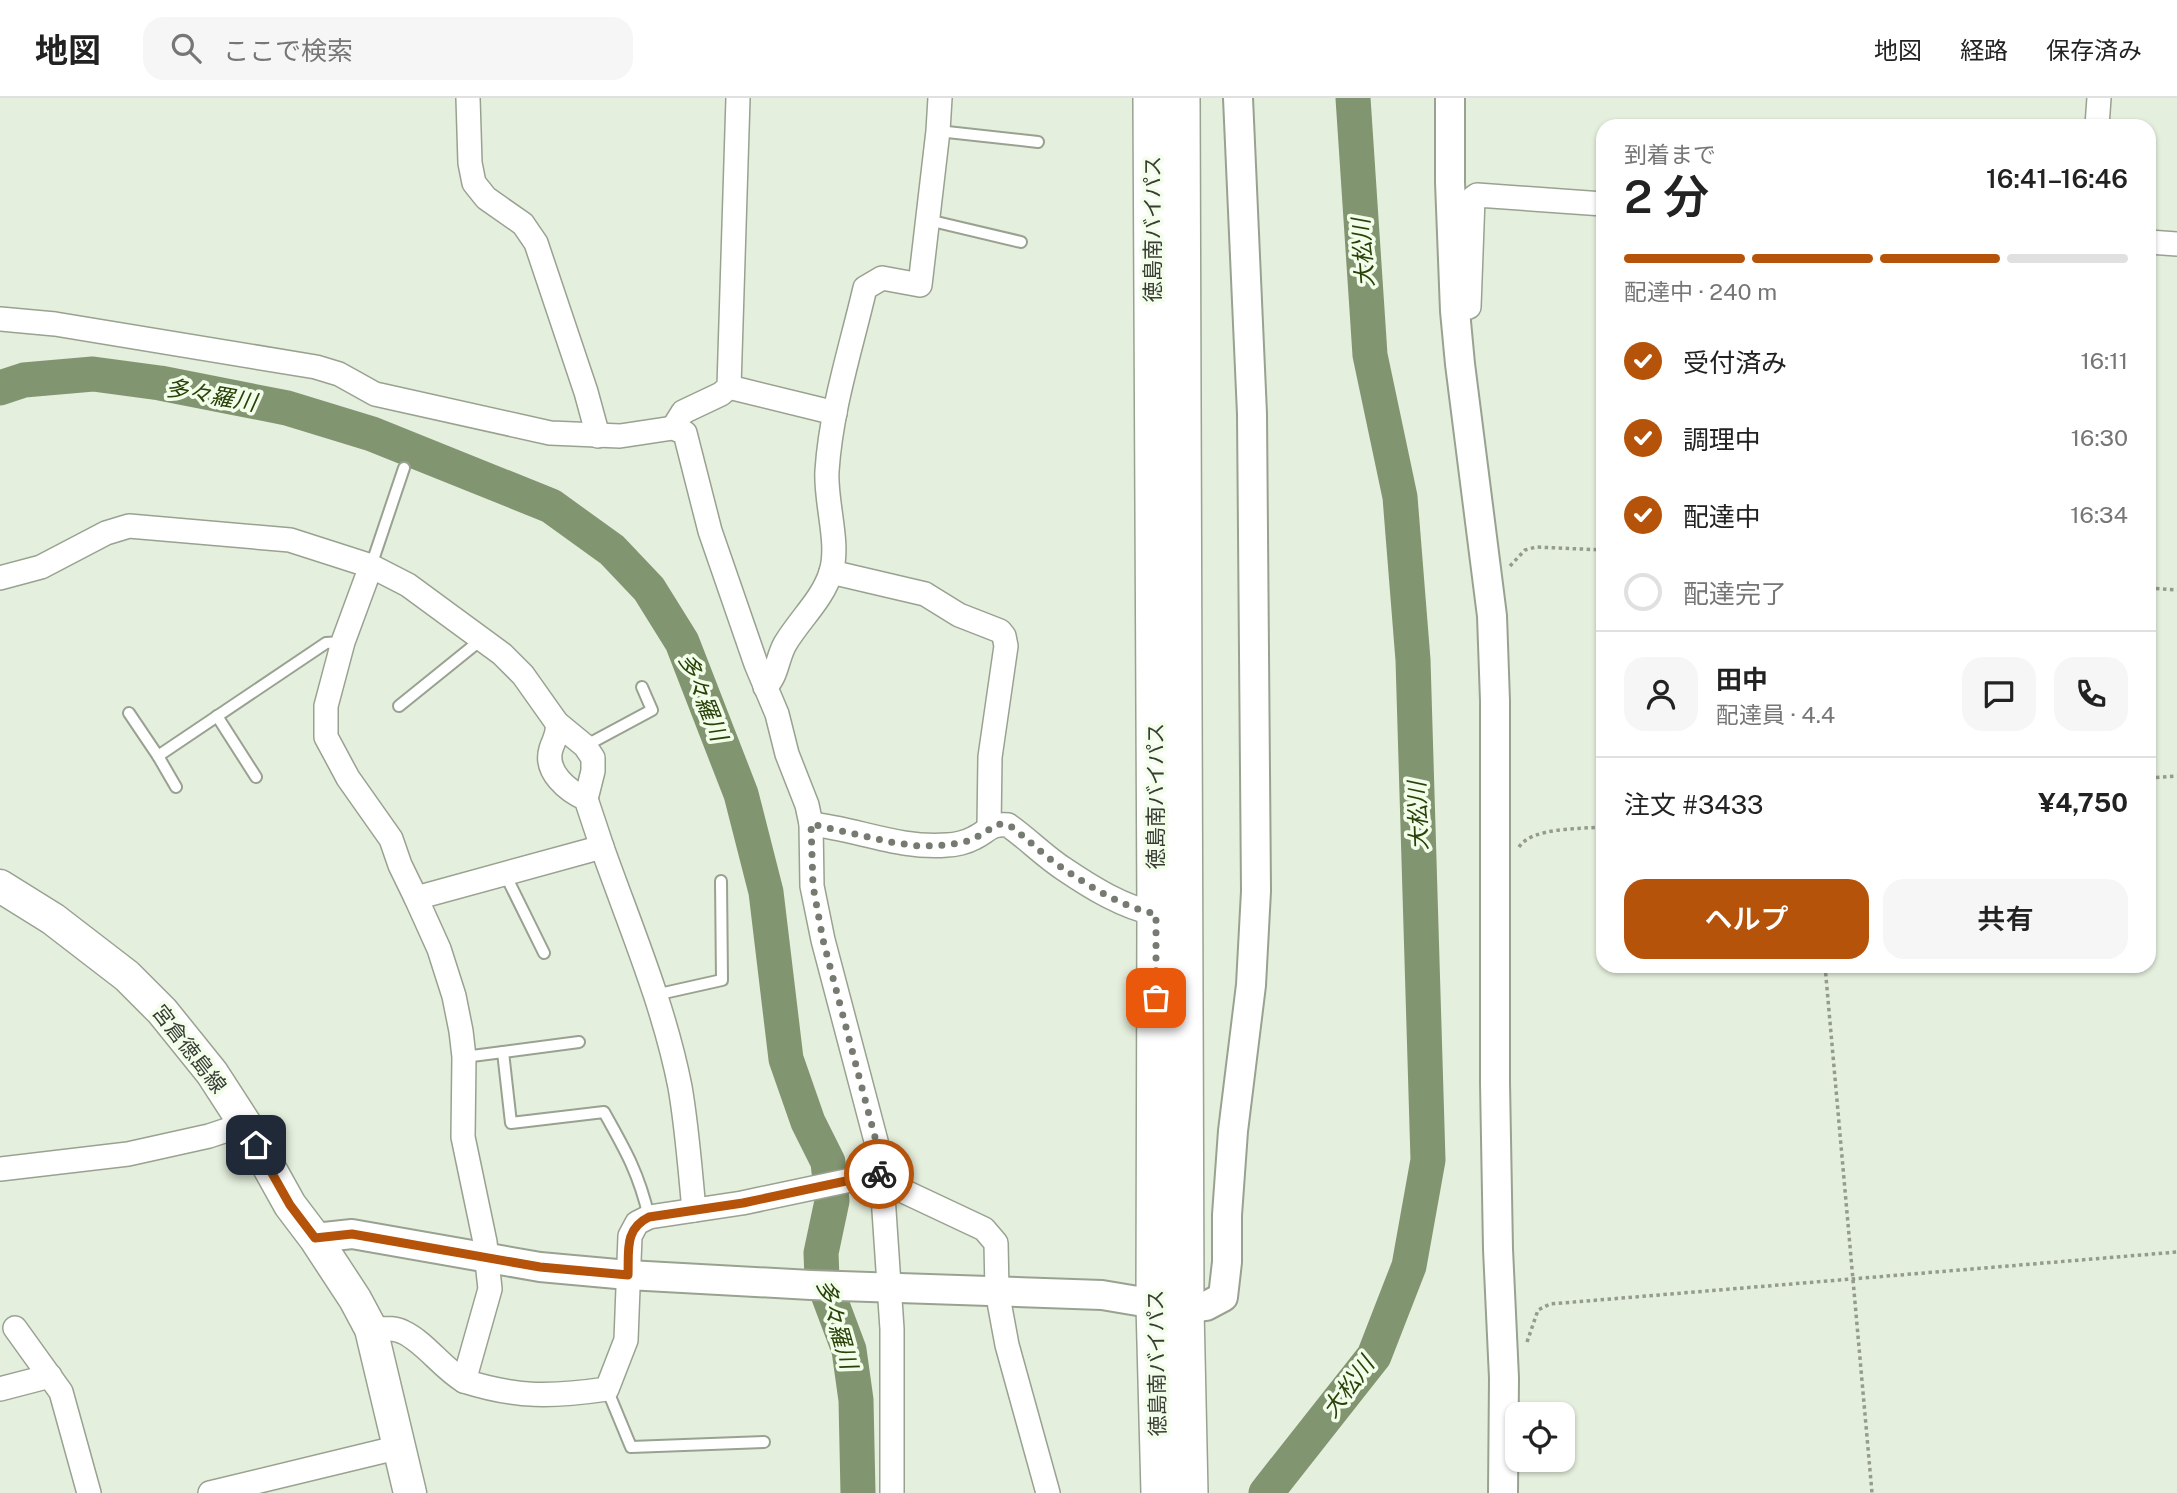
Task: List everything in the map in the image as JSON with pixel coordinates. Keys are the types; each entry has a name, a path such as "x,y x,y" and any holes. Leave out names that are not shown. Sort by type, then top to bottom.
{"highway":[{"name":"徳島南バイパス","path":"1152,98 1156,914 1170,1307 1188,1457 1165,1491"},
{"name":"徳島南バイパス","path":"1165,1491 1170,1307 1181,98"}],"main road":[{"name":"宮倉徳島線","path":"0,886 53,919 127,976 162,1011 204,1063 245,1125 290,1205 355,1298 370,1329 410,1493"}],"street":[{"path":"468,98 470,163 474,183 486,198 523,224 536,243 598,436"},
{"path":"673,428 684,412 721,394 729,387 738,98"},
{"path":"765,687 772,682 784,646 831,572 832,533 827,481 835,413 865,288 882,278 920,285 940,98"},
{"path":"315,1238 352,1234 410,1242 487,1259 540,1267 628,1275 1102,1295 1170,1307 1206,1306 1223,1297 1233,1131 1251,985 1256,891 1252,414 1238,98"},
{"path":"1450,98 1455,311 1492,616 1495,701 1495,1097 1504,1378 1503,1493"},
{"path":"2097,119 2098,98"},
{"path":"1455,311 1469,307 1473,198 1477,195 1596,204"},
{"path":"2156,242 2177,244"},
{"path":"1,316 316,367 339,374 375,394 550,433 620,436 673,428 685,433 710,531 807,805 811,824 813,886 823,940 876,1141 890,1287 892,1493"},
{"path":"729,387 835,413"},
{"path":"0,578 41,567 107,533 129,526 290,540 371,566 408,585 502,654 523,675 558,723 585,746 593,758 593,771 586,799 655,995 680,1086 694,1210"},
{"path":"371,566 343,642 326,706 326,737 348,778 391,839 400,865 439,949 454,996 464,1057 463,1137 481,1220 490,1289 464,1381"},
{"path":"831,572 925,594 959,615 1000,631 1004,636 1006,646 990,757 989,828"},
{"path":"558,723 559,732 550,752 550,761 558,779 573,793 586,799"},
{"path":"811,824 919,846 949,845 972,840 998,824 1009,825 1063,869 1119,902 1156,914"},
{"path":"416,898 603,847"},
{"path":"0,1169 128,1154 245,1125"},
{"path":"370,1329 390,1328 405,1332 450,1373 464,1381 498,1392 564,1395 607,1389 626,1340 630,1236 637,1223 649,1217 743,1203 881,1177 993,1236 998,1251 997,1291 1007,1345 1048,1493"},
{"path":"15,1328 61,1392 89,1493"},
{"path":"0,1389 50,1376"},
{"path":"210,1493 400,1447"}],"lane":[{"path":"938,131 1038,142"},
{"path":"928,220 1021,242"},
{"path":"371,566 404,468"},
{"path":"399,706 482,639"},
{"path":"158,756 326,643 343,642"},
{"path":"585,746 652,710 642,687"},
{"path":"129,713 176,787"},
{"path":"217,716 256,777"},
{"path":"505,873 544,953"},
{"path":"655,995 722,980 721,881"},
{"path":"464,1057 579,1042"},
{"path":"503,1052 511,1123 604,1112 632,1161 642,1185 649,1217"},
{"path":"607,1389 631,1447 764,1442"}],"path":[{"path":"1510,578 1510,564 1525,551 1536,547 1596,550"},
{"path":"2156,588 2177,590"},
{"path":"2156,778 2177,776"},
{"path":"1514,854 1522,841 1546,832 1596,828"},
{"path":"1826,973 1872,1493"},
{"path":"1504,1378 1521,1360 1538,1310 1550,1304 2177,1252"}],"waterway":[{"name":"大松川","path":"1266,1493 1374,1356 1409,1266 1428,1160 1413,660 1400,497 1370,355 1353,98"},
{"name":"多々羅川","path":"0,388 24,380 93,374 160,383 287,408 372,434 551,506 612,550 649,589 682,642 741,794 766,892 786,1059 808,1122 828,1162 832,1201 821,1253 822,1278 849,1350 856,1400 858,1493"}],"way so far":[{"path":"879,1174 876,1141 823,940 813,886 811,824 919,846 949,845 972,840 998,824 1009,825 1063,869 1119,902 1156,914 1156,998"}],"route":[{"path":"256,1145 290,1205 315,1238 352,1234 410,1242 487,1259 540,1267 628,1275 630,1236 637,1223 649,1217 743,1203 879,1174"}]}
